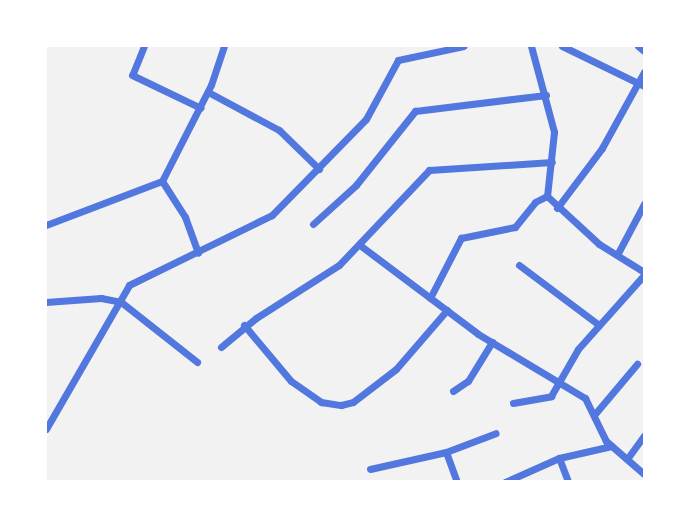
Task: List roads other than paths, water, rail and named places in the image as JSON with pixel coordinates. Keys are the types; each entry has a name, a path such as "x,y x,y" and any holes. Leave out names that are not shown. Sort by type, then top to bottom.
{"street":[{"path":"144,46 132,75 201,108"},
{"path":"46,225 162,181 201,108 224,46"},
{"path":"46,429 129,285 272,215 366,119 398,60 464,46"},
{"path":"531,46 555,131 547,197"},
{"path":"562,46 642,85"},
{"path":"638,46 645,51"},
{"path":"557,208 602,148 642,85 645,72"},
{"path":"208,92 270,124 319,169"},
{"path":"313,224 356,185 415,111 546,95"},
{"path":"221,347 244,326 361,246 429,170 552,162"},
{"path":"162,181 185,217 198,253"},
{"path":"513,403 545,400 578,349 645,273 617,255 547,197"},
{"path":"430,298 461,238 515,227 535,202 547,197"},
{"path":"617,255 645,204"},
{"path":"361,246 492,342 585,398 612,446 645,474"},
{"path":"519,265 600,325"},
{"path":"46,302 101,298 122,300 197,362"},
{"path":"244,326 291,381 321,402 341,405 354,402 396,369 447,310"},
{"path":"453,391 468,381 492,342"},
{"path":"594,415 637,364"},
{"path":"46,411 53,418"},
{"path":"370,469 446,452 496,433"},
{"path":"626,459 645,436"},
{"path":"505,481 559,458 612,446"},
{"path":"446,452 457,481"},
{"path":"559,458 568,481"}]}
